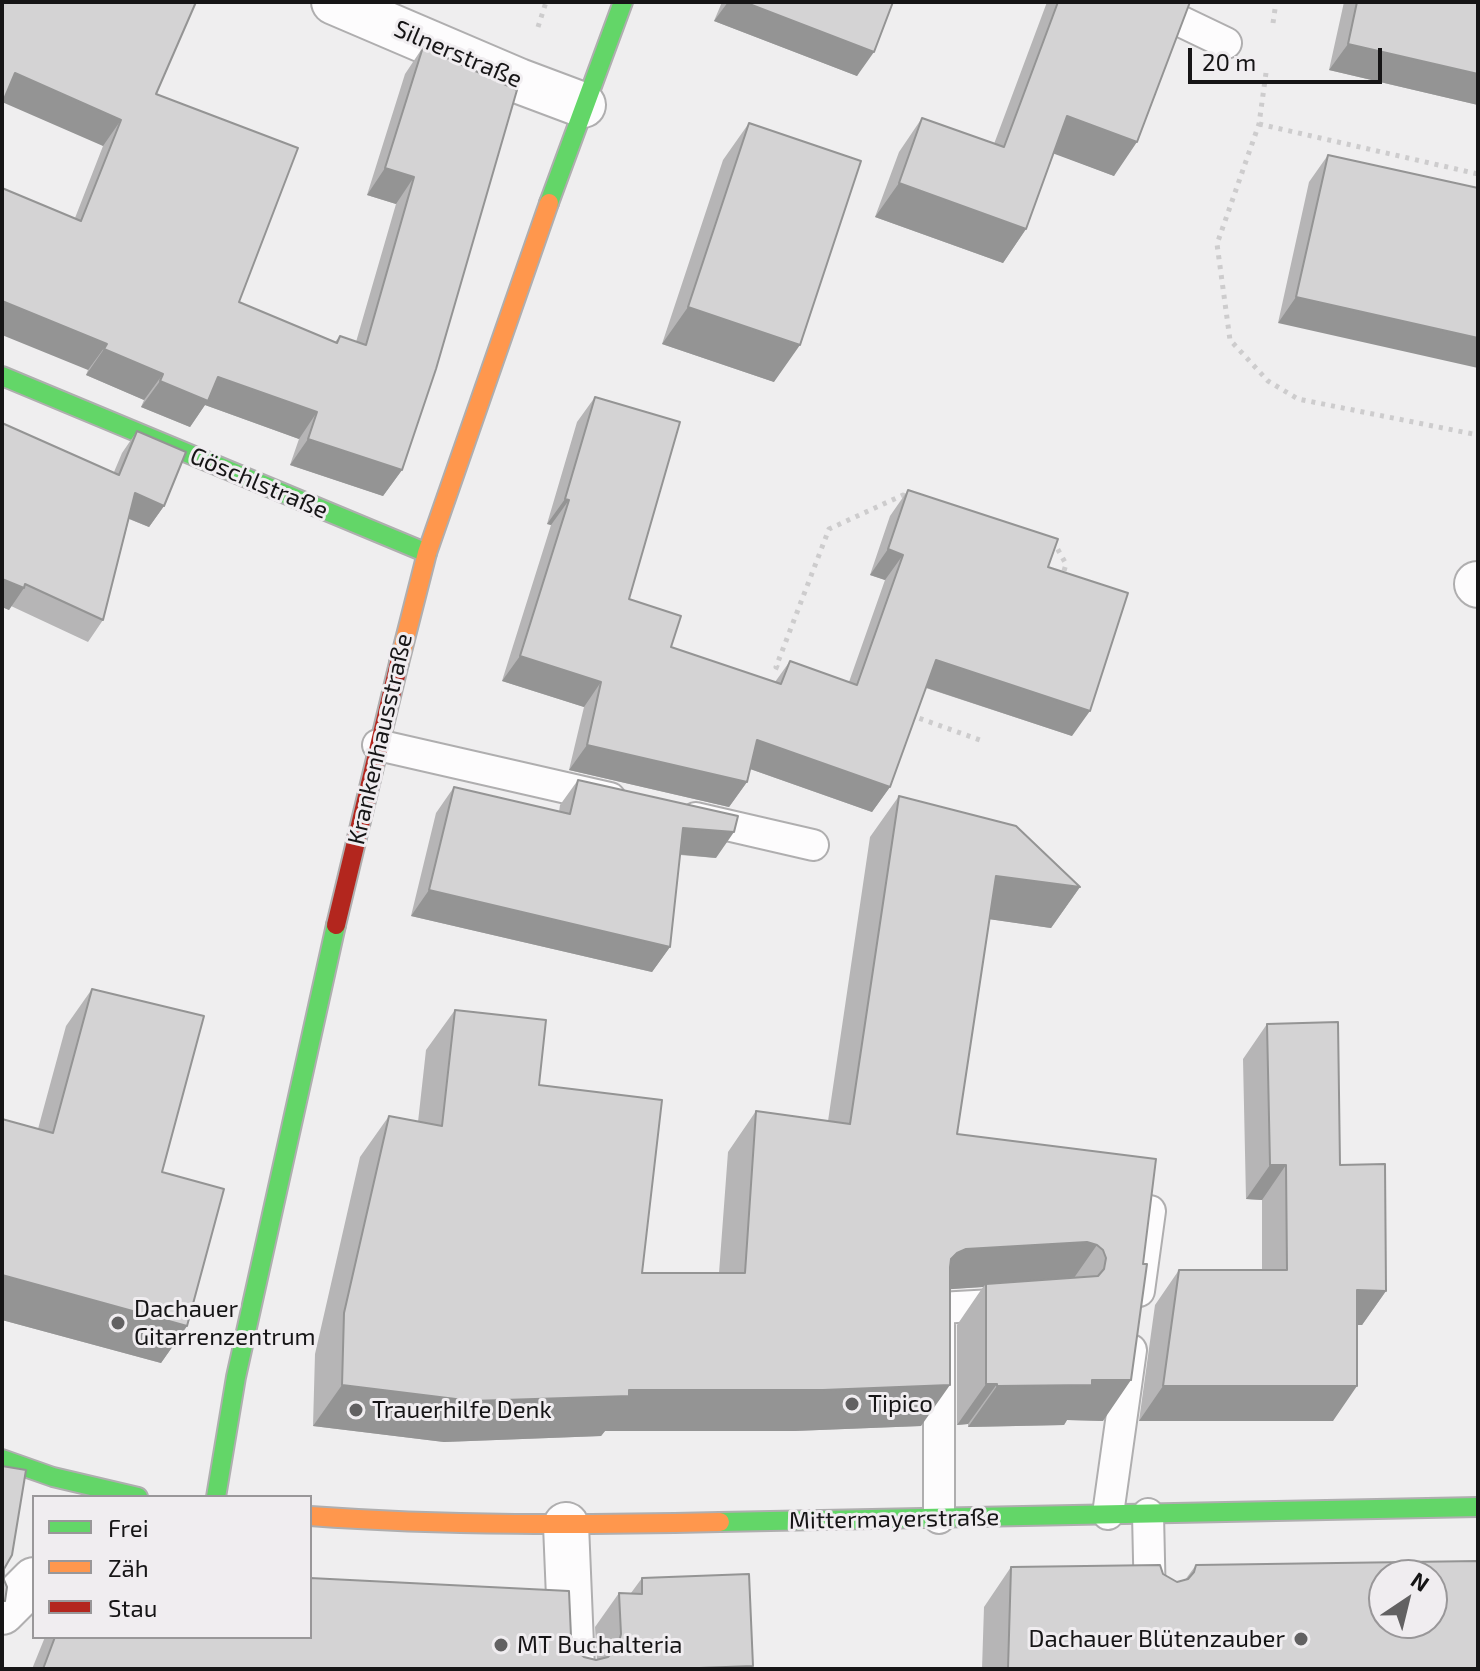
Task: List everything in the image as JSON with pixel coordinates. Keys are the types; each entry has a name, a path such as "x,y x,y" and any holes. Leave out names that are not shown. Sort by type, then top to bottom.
{"street":[{"name":"Silnerstraße","path":"334,2 583,105"},
{"name":"Krankenhausstraße","path":"216,1495 236,1377 301,1076 378,745 427,553 583,105 623,2"},
{"name":"Göschlstraße","path":"2,376 427,553"},
{"path":"2,1459 53,1477 126,1495"},
{"name":"Mittermayerstraße","path":"312,1516 395,1522 566,1525 1478,1507"},
{"path":"566,1525 572,1669"},
{"path":"2,1612 32,1582"}],"lane":[{"path":"1128,2 1178,20 1226,43"},
{"path":"378,745 642,806"},
{"path":"673,813 813,845"},
{"path":"1108,1514 1150,1211"},
{"path":"939,1518 939,1308 1045,1302"},
{"path":"1148,1514 1150,1604"}],"path":[{"path":"1272,33 1276,2"},
{"path":"1267,63 1259,124 1217,244 1230,340 1268,381 1298,399 1478,435"},
{"path":"1259,124 1478,174"},
{"path":"791,673 776,667 829,529 903,495 917,500"},
{"path":"1043,543 1057,548 1066,564 1062,579"},
{"path":"907,714 980,740"}],"building":[{"path":"2,2 196,2 156,94 298,148 239,302 337,343 340,336 366,345 414,177 385,168 423,47 517,90 436,369 402,470 308,439 317,412 218,377 208,401 160,381 163,374 104,349 107,344 2,301 2,188 81,221 121,120 15,73 2,104"},
{"path":"744,2 893,2 874,52"},
{"path":"1058,2 1190,2 1137,142 1067,116 1026,229 899,183 922,118 1004,147"},
{"path":"1357,2 1478,2 1478,74 1348,44"},
{"path":"749,123 861,161 800,345 688,307"},
{"path":"1328,155 1478,188 1478,338 1296,297"},
{"path":"595,397 680,422 629,599 681,616 671,647 781,684 790,661 857,685 903,555 888,549 908,490 1058,539 1048,567 1128,593 1090,711 936,660 890,787 757,740 747,782 587,745 601,682 520,656 569,500 565,499"},
{"path":"2,423 119,475 137,431 186,452 164,506 135,493 103,620 25,584 24,588 2,579"},
{"path":"578,780 738,816 734,832 683,828 670,947 429,890 454,787 570,814"},
{"path":"899,796 1016,826 1080,887 996,876 957,1134 1156,1159 1143,1264 1147,1264 1131,1380 1092,1380 1092,1385 986,1384 986,1284 1098,1276 1104,1269 1106,1258 1103,1250 1087,1242 966,1249 951,1259 950,1385 823,1390 629,1390 629,1396 472,1401 342,1385 344,1313 389,1116 442,1126 455,1010 546,1020 539,1085 662,1100 642,1273 745,1273 756,1111 850,1124"},
{"path":"92,989 204,1016 162,1172 224,1189 187,1326 2,1275 2,1119 53,1133"},
{"path":"1338,1022 1340,1165 1385,1164 1386,1291 1357,1290 1357,1386 1163,1386 1179,1270 1287,1270 1286,1165 1270,1165 1267,1024"},
{"path":"2,1466 26,1470 12,1555 4,1569 7,1587 5,1601 2,1601"},
{"path":"1448,1561 1478,1561 1478,1669 1008,1669 1011,1567 1160,1565 1163,1574 1177,1582 1188,1579 1196,1565 1368,1563 1368,1639 1448,1639"},
{"path":"749,1574 753,1666 672,1669 43,1669 54,1639 312,1639 312,1578 569,1591 574,1648 584,1657 596,1660 608,1657 618,1646 621,1634 619,1593 642,1594 642,1578"}],"traffic: fast":[{"path":"549,203 623,2"},
{"path":"2,376 427,553"},
{"path":"216,1495 236,1377 336,925"},
{"path":"2,1459 53,1477 130,1495"},
{"path":"720,1522 1478,1507"}],"traffic: slow":[{"path":"399,663 427,553 549,203"},
{"path":"312,1516 515,1524 720,1522"}],"traffic: jam":[{"path":"336,925 399,663"}],"place":[{"name":"Dachauer Gitarrenzentrum","path":"118,1323"},
{"name":"Tipico","path":"852,1404"},
{"name":"Trauerhilfe Denk","path":"356,1410"},
{"name":"Dachauer Blütenzauber","path":"1301,1639"},
{"name":"MT Buchalteria","path":"501,1645"}]}
